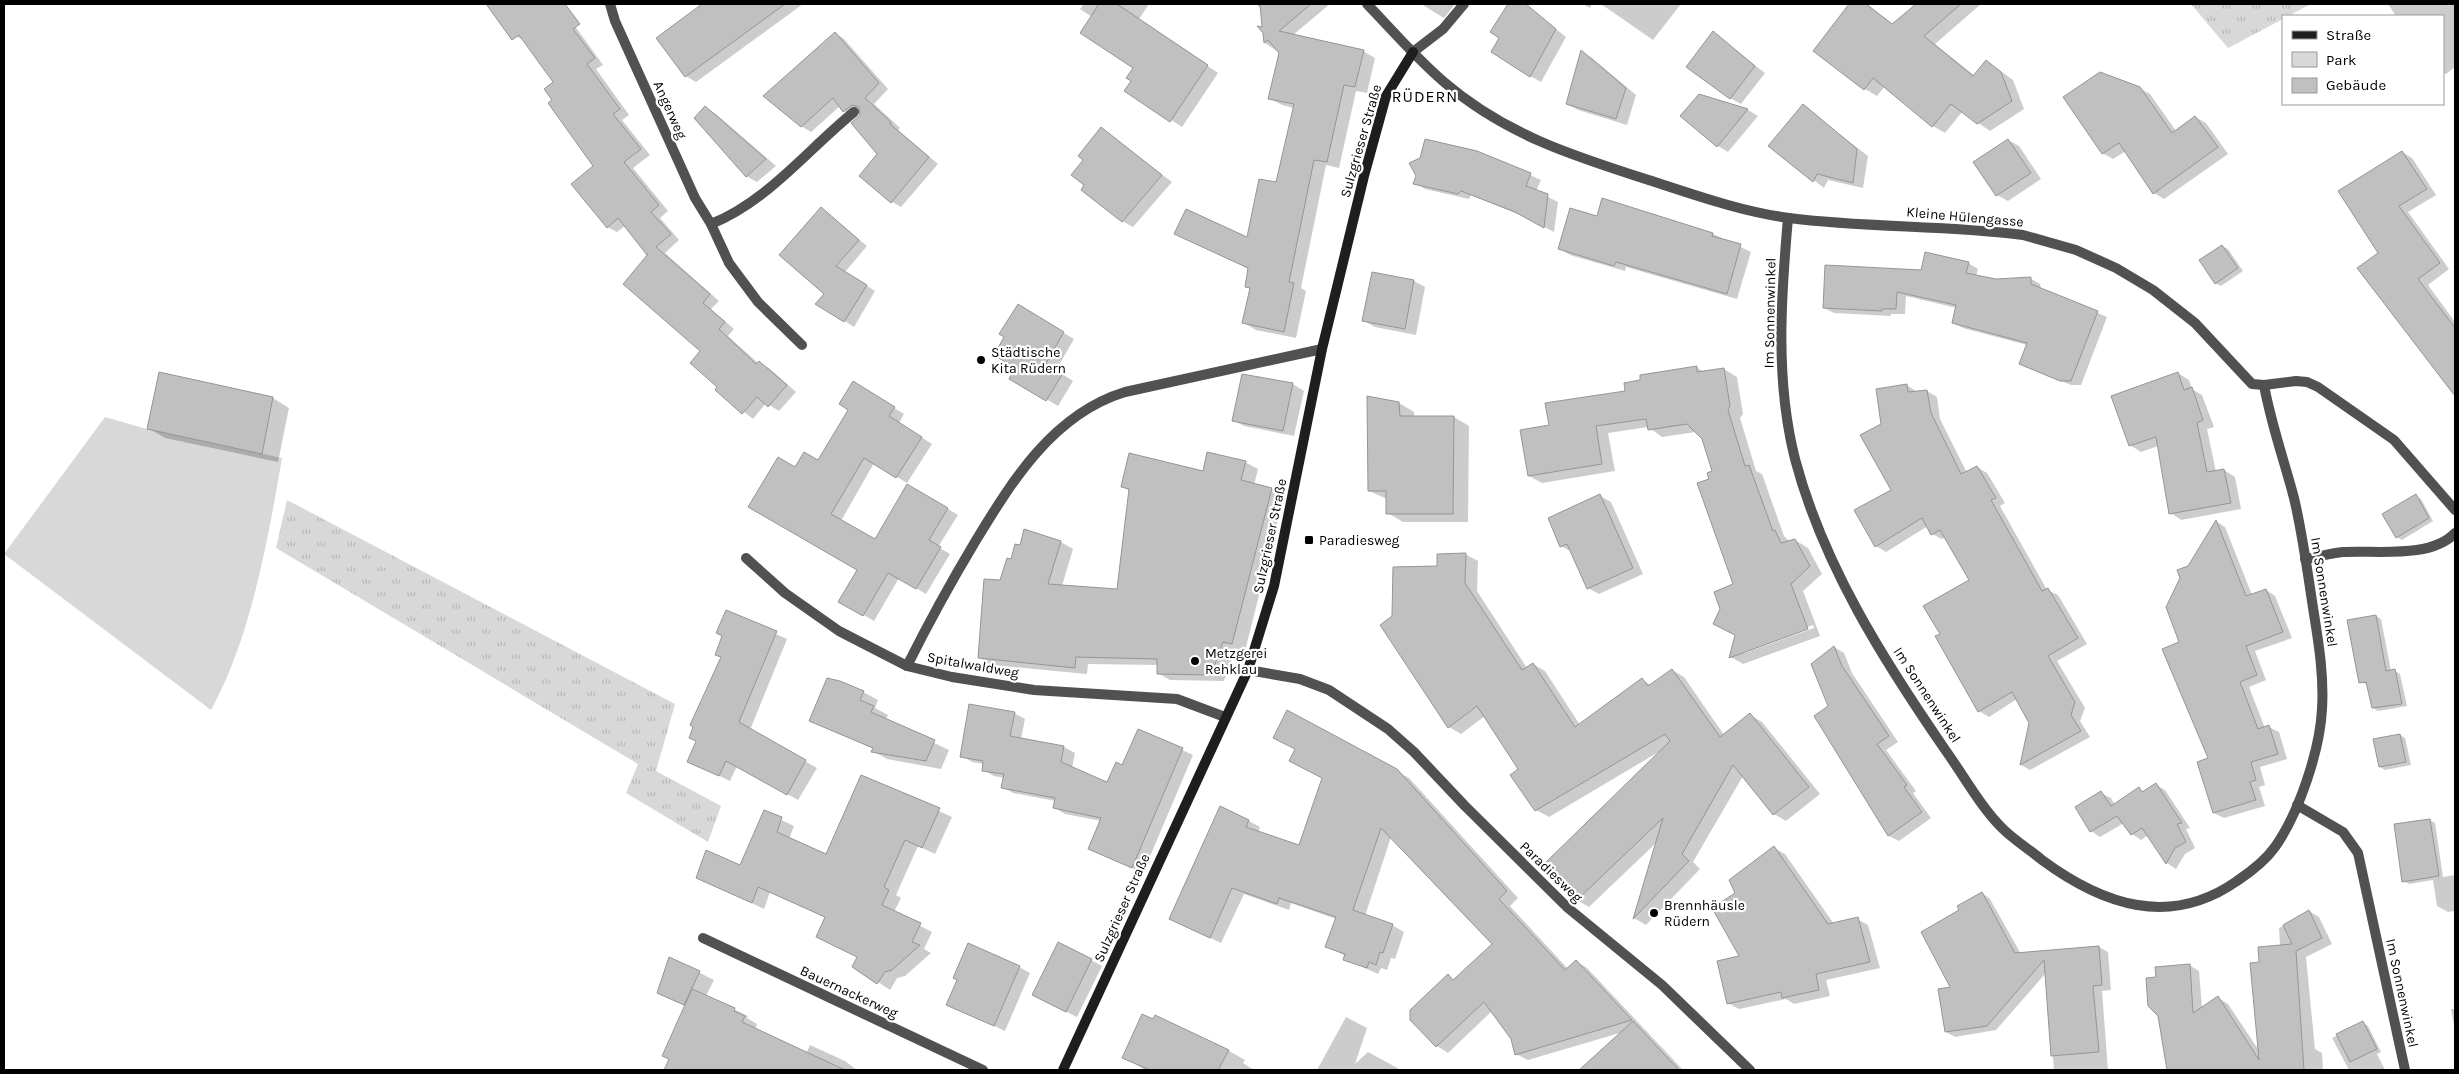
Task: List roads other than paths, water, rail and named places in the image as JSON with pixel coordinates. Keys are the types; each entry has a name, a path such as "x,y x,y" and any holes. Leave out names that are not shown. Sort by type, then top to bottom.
{"street":[{"name":"Angerweg","path":"610,4 615,21 691,190 712,224 729,263 746,288 770,316 802,345"},
{"name":"Kleine Hülengasse","path":"1367,4 1443,81 1481,110 1555,149 1721,203 1788,218 2005,232 2039,238 2076,250 2116,268 2169,301 2209,337 2247,380 2252,384 2264,385"},
{"name":"Sulzgrieser Straße","path":"1062,1070 1248,670 1264,624 1282,550 1342,259 1386,96 1413,52 1443,29 1464,4"},
{"path":"712,224 736,213 757,199 854,112"},
{"name":"Im Sonnenwinkel","path":"1788,218 1782,300 1785,404 1796,463 1828,554 1839,577 1913,703 1992,817 2008,833 2056,870 2091,890 2135,905 2172,907 2197,903 2216,895 2252,870 2274,848 2297,805 2319,734 2322,707 2321,662 2305,559 2294,500 2273,428 2264,385"},
{"path":"907,666 958,570 1010,486 1039,450 1074,417 1100,402 1125,392 1322,349"},
{"path":"2264,385 2296,381 2307,382 2318,387 2394,440 2455,510"},
{"path":"2305,559 2342,552 2384,553 2430,546 2445,542 2455,533"},
{"name":"Spitalwaldweg","path":"746,558 785,593 839,631 907,666 952,677 1034,690 1177,699 1225,717"},
{"name":"Paradiesweg","path":"1248,670 1300,679 1330,690 1388,729 1414,752 1465,806 1568,908 1662,985 1750,1070"},
{"name":"Im Sonnenwinkel","path":"2297,805 2342,832 2358,853 2405,1070"},
{"name":"Bauernackerweg","path":"702,938 983,1070"}],"place":[{"name":"Städtische Kita Rüdern","path":"981,360"},
{"name":"Paradiesweg","path":"1309,540"},
{"name":"Metzgerei Rehklau","path":"1195,661"},
{"name":"Brennhäusle Rüdern","path":"1654,913"}],"district":[{"name":"RÜDERN","path":"1425,96"}]}
